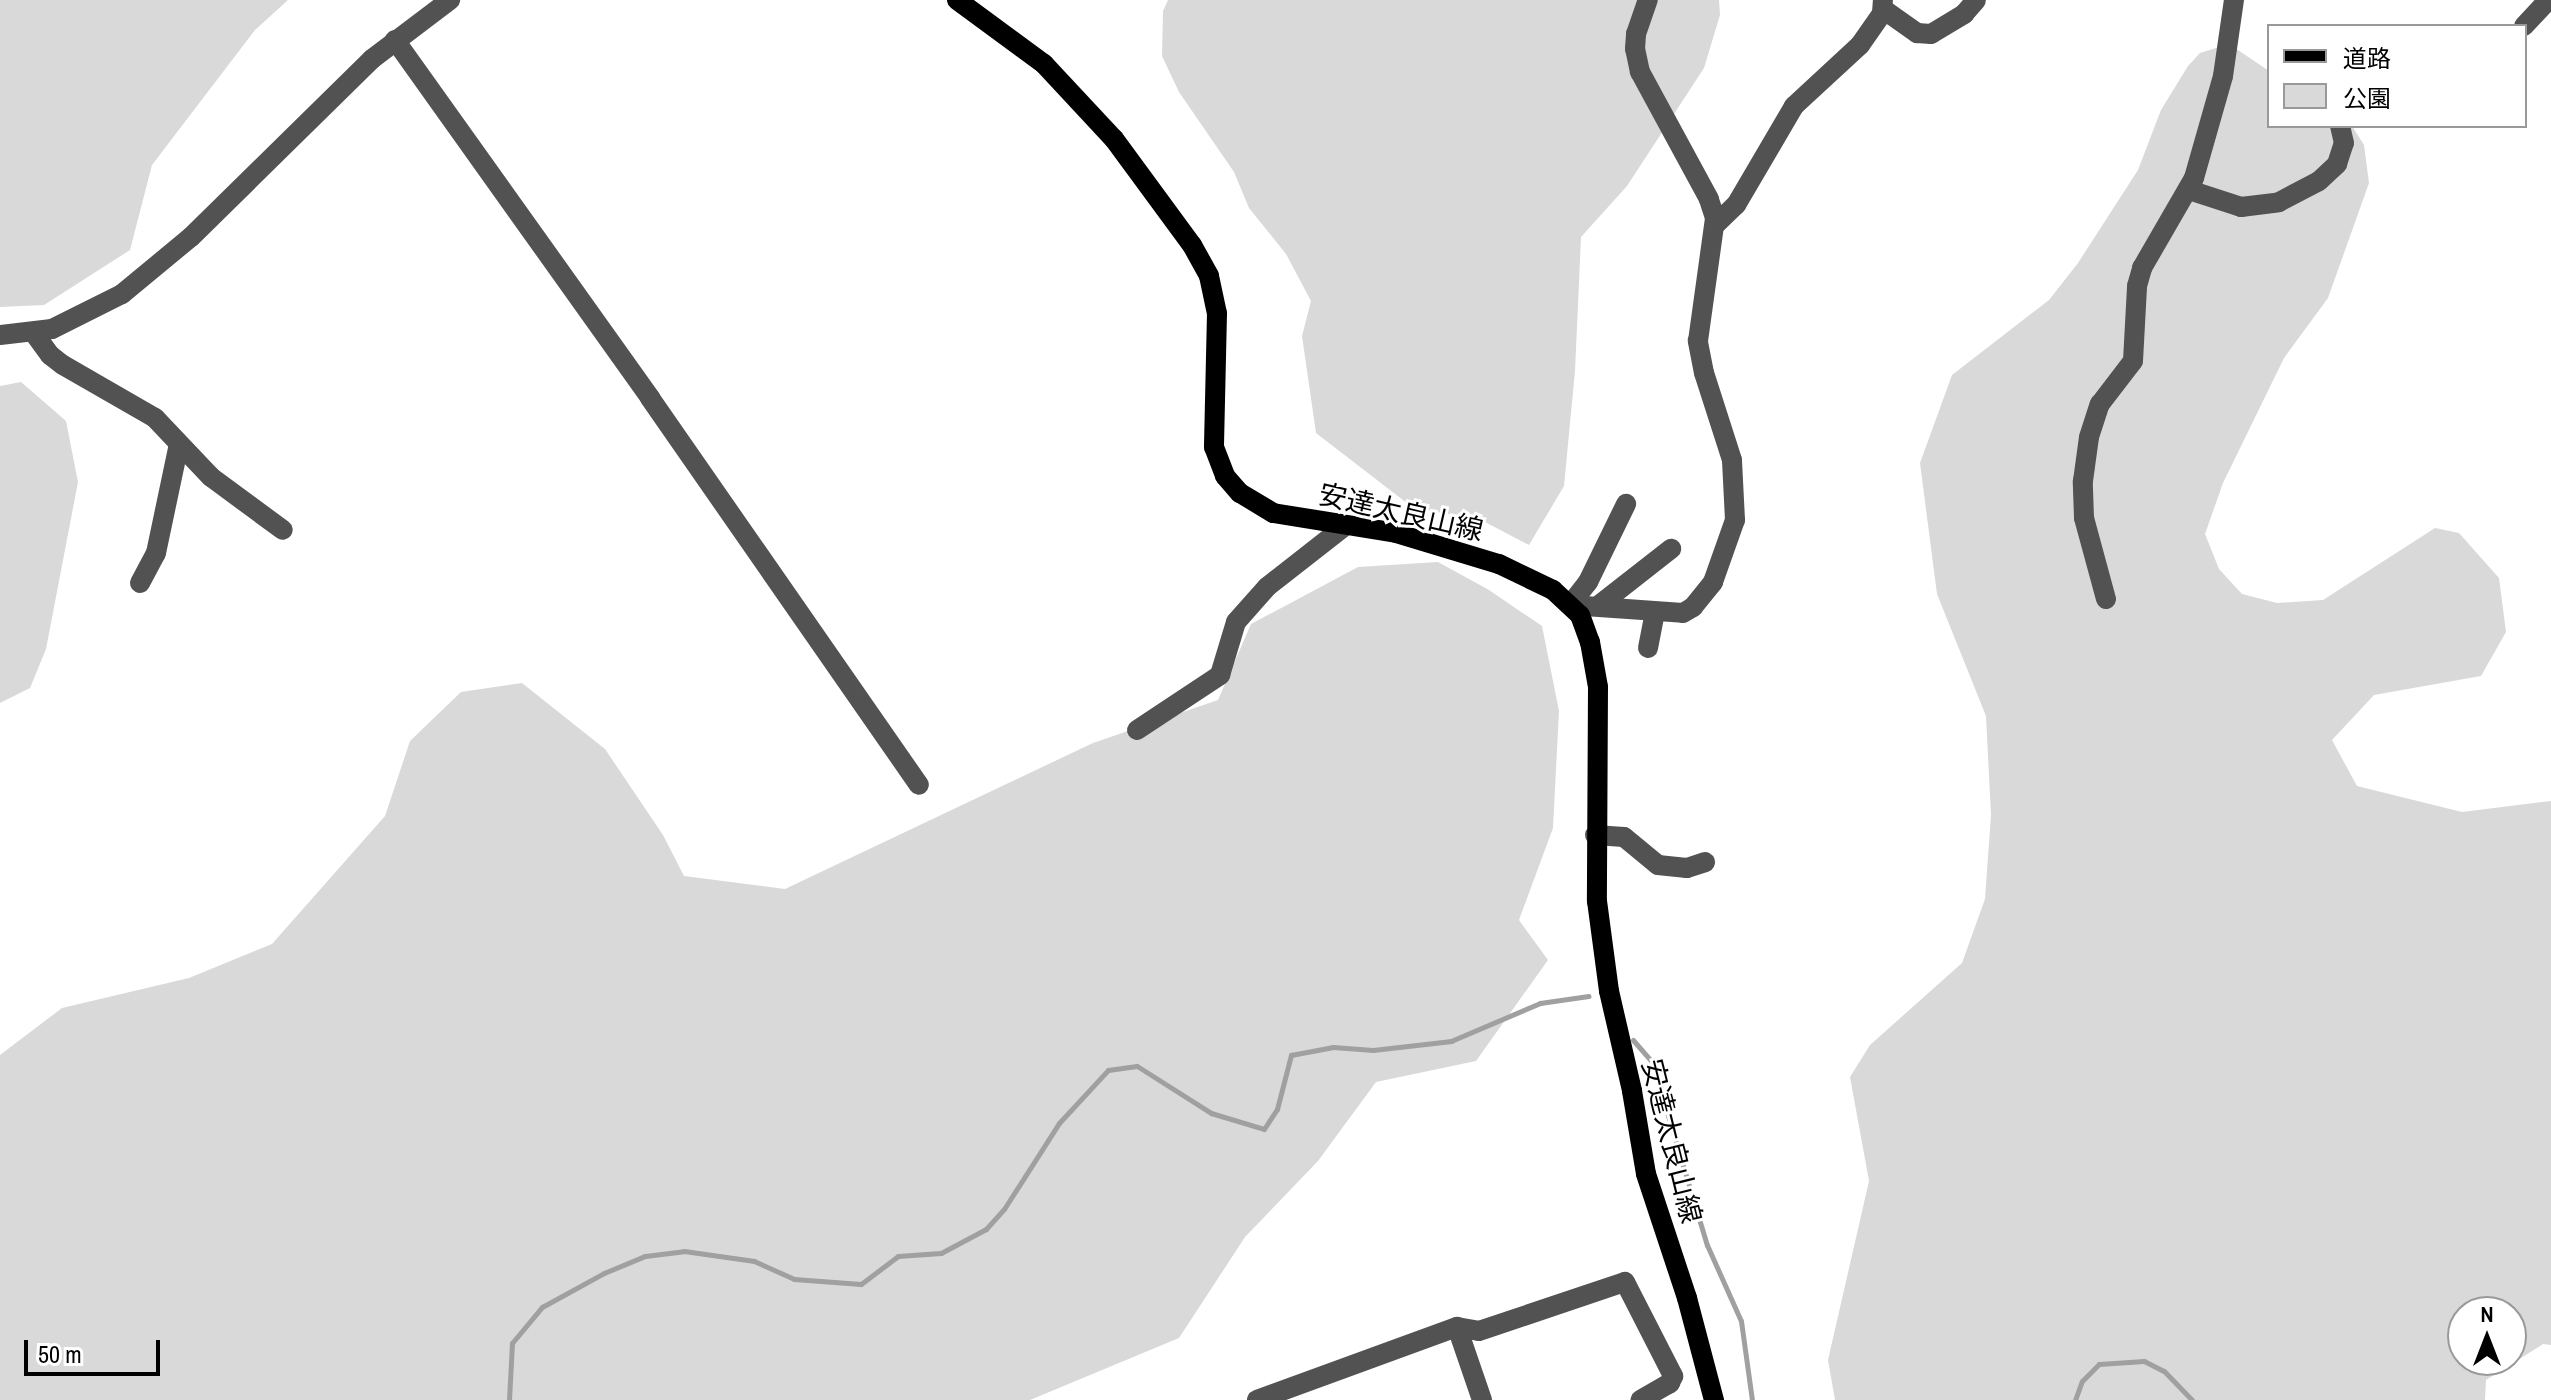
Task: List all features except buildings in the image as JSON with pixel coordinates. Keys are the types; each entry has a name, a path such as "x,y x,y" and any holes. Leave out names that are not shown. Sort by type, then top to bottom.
{"main road":[{"name":"安達太良山線","path":"957,0 1044,64 1114,139 1192,245 1209,276 1219,336 1214,447 1225,476 1240,493 1273,513 1433,542 1499,564 1553,590 1580,615 1590,642 1598,687 1595,835 1601,939 1646,1174 1687,1298 1714,1400"}],"street":[{"path":"0,335 34,333 83,316 122,294 191,237 395,40 450,0"},
{"path":"1570,605 1683,613 1703,597 1721,565 1735,520 1732,460 1704,373 1698,341 1716,224 1709,199 1640,72 1635,49 1636,34 1648,0"},
{"path":"1716,224 1736,205 1794,106 1860,45 1883,4 1917,33 1931,34 1964,14 1976,0"},
{"path":"2106,599 2084,518 2083,481 2089,437 2100,404 2133,361 2137,286 2142,268 2189,190 2223,76 2234,0"},
{"path":"2526,24 2548,0"},
{"path":"395,40 650,398 919,785"},
{"path":"2189,190 2241,207 2279,202 2319,181 2337,164 2344,143 2340,128"},
{"path":"34,333 63,365 155,418 211,477 283,530"},
{"path":"140,583 159,540 179,444"},
{"path":"1570,605 1588,582 1626,504"},
{"path":"1137,730 1220,675 1236,622 1267,587 1346,525"},
{"path":"1598,606 1671,549"},
{"path":"1648,648 1655,613"},
{"path":"1595,835 1624,837 1658,865 1687,868 1705,862"},
{"path":"1257,1400 1457,1327 1479,1331 1625,1282 1673,1376 1670,1383 1640,1400"},
{"path":"1457,1327 1482,1400"}],"green space":[{"path":"0,0 288,0 255,30 152,165 130,250 44,305 0,307"},
{"path":"1168,0 1719,0 1720,15 1704,68 1627,186 1581,237 1575,371 1564,486 1529,545 1483,521 1412,507 1316,433 1302,336 1311,301 1286,254 1249,208 1234,172 1179,92 1162,56 1163,11"},
{"path":"2229,44 2267,70 2267,128 2353,128 2364,145 2369,183 2328,298 2284,358 2223,483 2205,534 2219,569 2242,594 2277,603 2323,600 2435,528 2459,533 2499,578 2506,632 2481,676 2374,695 2332,740 2357,786 2462,812 2551,801 2551,1345 2543,1344 2527,1354 2527,1296 2447,1296 2447,1376 2492,1376 2486,1380 2485,1400 1835,1400 1828,1360 1869,1181 1850,1077 1870,1045 1962,963 1985,899 1991,815 1986,716 1937,594 1920,463 1952,375 2049,300 2078,263 2138,170 2161,110 2188,66 2200,53"},
{"path":"21,382 66,421 78,482 46,649 30,688 0,703 0,386"},
{"path":"1438,562 1489,590 1542,626 1559,711 1553,828 1519,920 1548,960 1476,1061 1376,1082 1318,1161 1245,1237 1179,1338 1030,1400 0,1400 0,1055 62,1008 189,978 272,944 385,816 410,741 461,692 522,683 605,749 663,835 684,876 785,889 1093,743 1218,700 1251,624 1358,567"}],"waterway":[{"path":"509,1400 512,1343 542,1307 604,1273 645,1256 684,1251 754,1261 794,1279 861,1284 898,1256 941,1253 986,1229 1004,1209 1059,1123 1108,1070 1137,1066 1211,1113 1264,1129 1277,1109 1291,1055 1333,1047 1373,1050 1451,1041 1540,1003 1589,996"},
{"path":"1633,1040 1652,1062 1707,1245 1741,1321 1752,1400"},
{"path":"2075,1400 2082,1381 2099,1364 2144,1361 2164,1371 2192,1400"}]}
